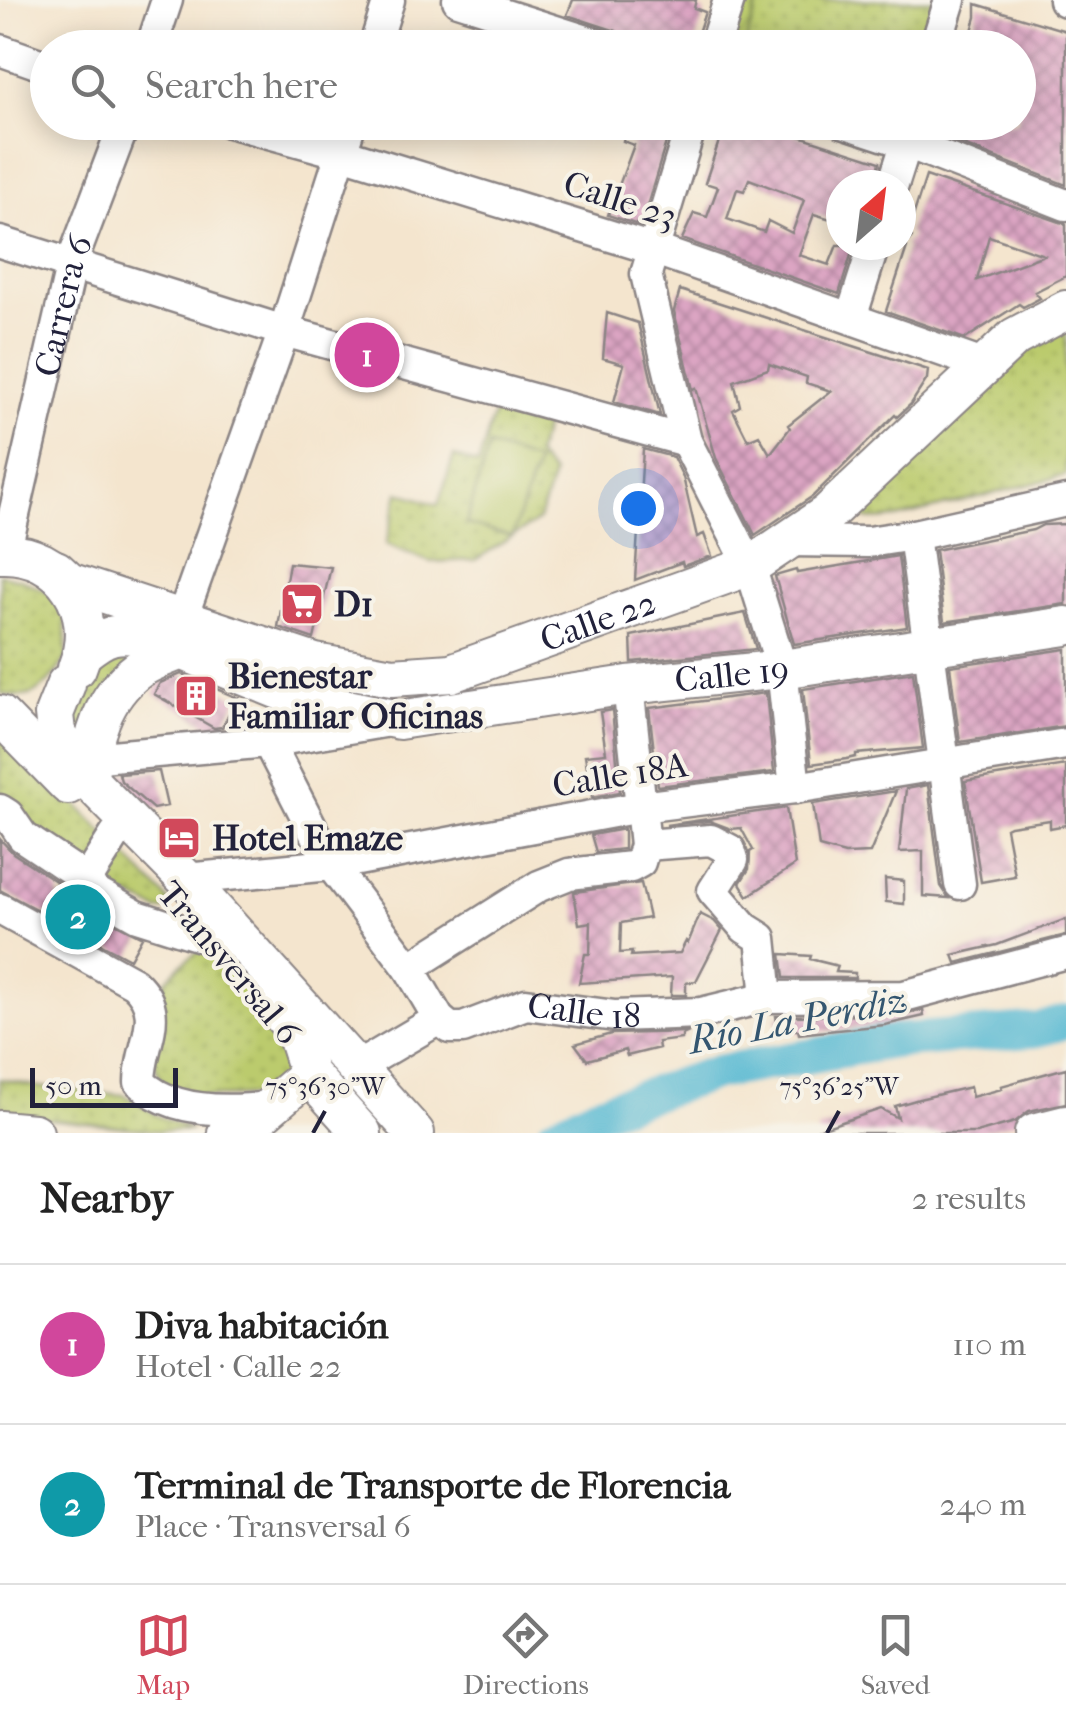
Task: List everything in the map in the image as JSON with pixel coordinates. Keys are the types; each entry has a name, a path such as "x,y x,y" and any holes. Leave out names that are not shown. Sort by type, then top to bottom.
{"main road":[{"name":"Calle 22","path":"2,554 23,555 56,570 68,582 181,635 392,677 451,672 750,566 826,514 1015,337 1066,310"},
{"name":"Transversal 6","path":"56,570 72,587 82,608 86,630 54,714 56,733 414,1133"},
{"name":"Calle 19","path":"0,712 40,703 102,637 123,632 181,635 301,699 399,720 1066,626"},
{"path":"89,770 97,728 114,694 181,635"},
{"name":"Transversal 6","path":"0,712 219,942 295,1030 336,1105"},
{"path":"227,1133 256,1119 336,1105"},
{"path":"1034,1133 1066,1124"},
{"path":"0,1130 34,1133"}],"street":[{"path":"157,30 167,0"},
{"path":"379,30 388,0"},
{"path":"458,0 552,30"},
{"path":"720,30 729,0"},
{"path":"941,30 950,0"},
{"path":"0,50 30,61"},
{"name":"Carrera 6","path":"2,554 72,262 118,140"},
{"name":"Calle 23","path":"297,140 653,249 983,365"},
{"path":"181,635 346,140"},
{"path":"686,140 646,274 686,441 750,566 782,668 795,788"},
{"path":"898,170 908,140"},
{"path":"925,140 1066,205"},
{"path":"0,242 284,330 686,441"},
{"path":"851,318 869,260"},
{"path":"788,541 868,542 1066,501"},
{"path":"914,535 960,884"},
{"path":"409,968 538,886 570,874 631,867 642,853 628,685"},
{"name":"Calle 19","path":"89,770 399,720"},
{"path":"268,742 330,866 409,968 439,1019 366,1078"},
{"name":"Calle 18A","path":"186,880 330,866 640,807 795,788 1066,744"},
{"path":"0,810 23,837 74,870 78,892"},
{"path":"78,892 114,835"},
{"path":"642,853 711,840 730,850 733,860 713,891 745,928 761,938 767,997"},
{"path":"78,892 219,942"},
{"path":"0,909 134,983 149,997 152,1019 140,1064 140,1082 152,1094 267,1120"},
{"name":"Calle 18","path":"439,1019 450,1028 463,1028 526,1004 615,1016 701,1014 767,997 904,996 1066,952"}],"green space":[{"path":"740,0 935,0 926,30 731,30"},
{"path":"743,0 759,0 749,30 734,30"},
{"path":"1066,323 1066,475 897,518 867,519 852,511 1030,349"},
{"path":"498,401 548,414 536,456 553,475 539,520 475,560 430,562 386,544 399,492 438,505 454,456 478,465"},
{"path":"489,446 537,462 512,537 466,524"},
{"path":"0,574 23,580 64,601 67,658 32,694 0,693"},
{"path":"106,646 145,649 77,748 67,706"},
{"path":"12,738 165,896 170,903 165,910 159,911 105,885 0,799 0,740"},
{"path":"206,945 278,1022 292,1062 275,1094 190,1094 167,1085 161,1078 152,1038 157,997 170,976"},
{"path":"0,1079 125,1095 160,1117 191,1130 158,1131 0,1114"}],"building":[{"path":"573,0 696,0 694,8 705,12 699,30 613,30 567,15"},
{"path":"976,4 1066,31 1066,185 951,140 1036,140 1036,30 972,30"},
{"path":"667,140 641,226 608,215 634,145 623,141"},
{"path":"719,140 812,140 880,162 878,170 826,170 826,218 814,214 799,255 829,265 831,260 849,260 839,294 682,239 694,213 707,217 718,187 705,183","holes":["749,179 804,200 792,233 768,221 764,232 727,219 737,189 744,191"]},
{"path":"926,176 1066,224 1066,276 1035,292 1040,298 1023,307 1019,304 965,339 886,311 903,260 916,260 916,207","holes":["989,236 1044,255 977,280"]},
{"path":"680,290 928,370 927,379 911,404 813,496 755,535 716,458 696,388 693,390 674,311","holes":["769,364 807,377 806,383 831,391 788,425 790,428 770,454 759,435 748,440 733,410 740,406 734,381 768,369"]},
{"path":"607,313 638,323 660,415 614,402 624,364 603,358"},
{"path":"643,449 673,457 683,477 697,537 704,534 712,556 683,566 682,562 635,580"},
{"path":"1066,524 1066,604 944,622 935,550 1043,525"},
{"path":"898,556 907,627 794,644 775,576"},
{"name":"D1","path":"289,563 331,567 314,639 278,627"},
{"path":"745,613 756,649 632,662 631,636"},
{"path":"1066,649 1066,726 960,742 950,666"},
{"path":"913,672 923,748 856,754 811,764 803,689"},
{"name":"Bienestar Familiar Oficinas","path":"181,674 238,698 222,727 214,728 154,694 160,683"},
{"path":"766,693 774,772 658,786 649,708"},
{"path":"612,710 620,792 592,797 585,755 606,753 600,712"},
{"path":"1066,765 1066,825 1050,828 1050,820 1006,828 1015,876 981,882 965,781"},
{"path":"159,771 167,806 153,809 121,781 119,774"},
{"path":"928,785 941,886 949,898 923,896 923,851 899,852 906,789"},
{"path":"896,791 870,853 845,854 819,847 813,804"},
{"path":"786,808 795,865 748,896 740,883 749,869 753,850 741,828 731,829 710,821 666,825"},
{"path":"624,829 624,849 596,852 591,835"},
{"path":"0,839 13,853 57,882 54,887 59,889 58,906 64,913 75,917 89,910 142,937 130,959 0,890"},
{"path":"885,879 904,881 904,904 886,902"},
{"path":"641,883 649,918 621,923 620,953 680,953 700,914 722,930 696,981 686,983 686,995 671,995 672,977 579,983 585,954 590,954 591,922 579,924 574,892"},
{"path":"1066,919 1066,935 956,963 953,955 997,945"},
{"path":"781,954 811,956 810,959 838,966 836,972 855,973 855,978 784,978"},
{"path":"923,1010 924,1016 885,1025 799,1034 798,1030 778,1029 776,1016 904,1015"},
{"path":"689,1032 682,1039 658,1042 659,1048 627,1056 625,1050 587,1060 575,1044 611,1034"},
{"path":"1066,1068 1066,1103 1029,1111 1015,1122 976,1133 817,1130 881,1109 898,1118 895,1106 970,1087 972,1097"}],"waterway":[{"name":"Río La Perdiz","path":"554,1133 598,1112 718,1072 896,1041 1037,1030 1066,1022"}],"place":[{"name":"Diva habitación","path":"367,355"},
{"name":"D1","path":"302,604"},
{"name":"Bienestar Familiar Oficinas","path":"196,696"},
{"name":"Hotel Emaze","path":"179,838"},
{"name":"Terminal de Transporte de Florencia","path":"78,917"}]}
